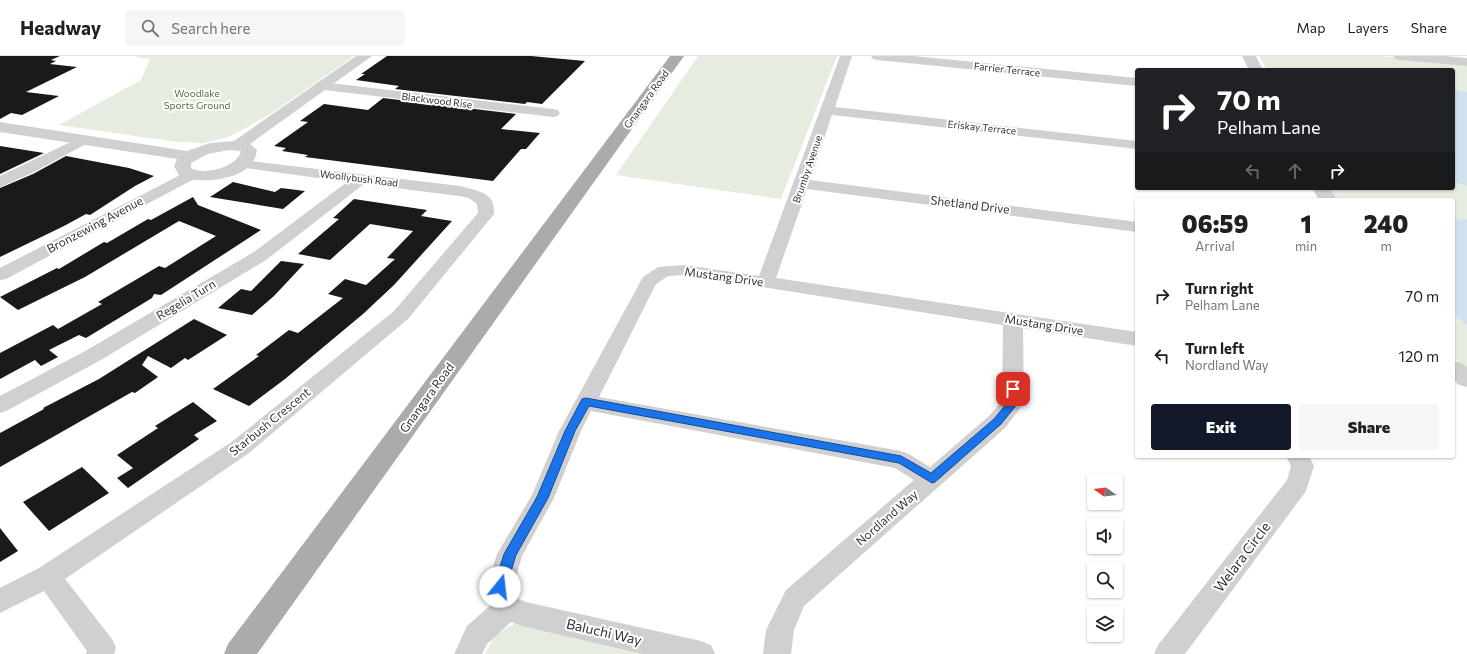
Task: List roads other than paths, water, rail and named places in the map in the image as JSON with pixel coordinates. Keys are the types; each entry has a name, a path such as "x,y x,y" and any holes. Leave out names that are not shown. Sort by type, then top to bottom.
{"main road":[{"name":"Gnangara Road","path":"240,654 677,56"},
{"name":"Gnangara Road","path":"615,142 645,78"}],"street":[{"path":"238,145 365,56"},
{"name":"Brumby Avenue","path":"766,282 802,184 846,56"},
{"name":"Farrier Terrace","path":"877,56 1135,82"},
{"path":"1249,56 1255,68"},
{"path":"1400,56 1467,62"},
{"name":"Blackwood Rise","path":"321,86 553,112"},
{"name":"Eriskay Terrace","path":"828,110 1135,144"},
{"path":"0,127 190,156"},
{"path":"0,182 27,170 83,140"},
{"path":"238,145 249,150 250,155 242,164 233,169 217,174 200,176 185,172 182,165 190,156 213,147 238,145"},
{"name":"Woollybush Road","path":"242,164 460,191 475,195"},
{"name":"Bronzewing Avenue","path":"0,275 191,174"},
{"name":"Regelia Turn","path":"0,405 94,355 260,256 362,178"},
{"name":"Shetland Drive","path":"802,184 1135,227"},
{"name":"Starbush Crescent","path":"0,601 48,576 241,447 401,315 486,214 485,202 475,195"},
{"name":"Mustang Drive","path":"508,607 500,587 510,554 542,498 570,431 649,281 664,271 685,270 1135,339"},
{"name":"Nordland Way","path":"777,654 780,630 795,598 997,422 1013,403 1013,320"},
{"path":"1455,370 1467,379"},
{"path":"586,402 901,460 932,479"},
{"name":"Welara Circle","path":"1168,654 1298,484 1303,466 1299,458"},
{"path":"48,576 102,648 100,654"},
{"path":"468,654 477,635 508,607"},
{"name":"Baluchi Way","path":"508,607 522,614 701,654"}],"water":[{"path":"1455,90 1467,92 1467,186 1455,183"},
{"path":"1467,219 1467,325 1455,315 1455,220"}],"park label":[{"name":"Woodlake Sports Ground","path":"197,98"}]}
